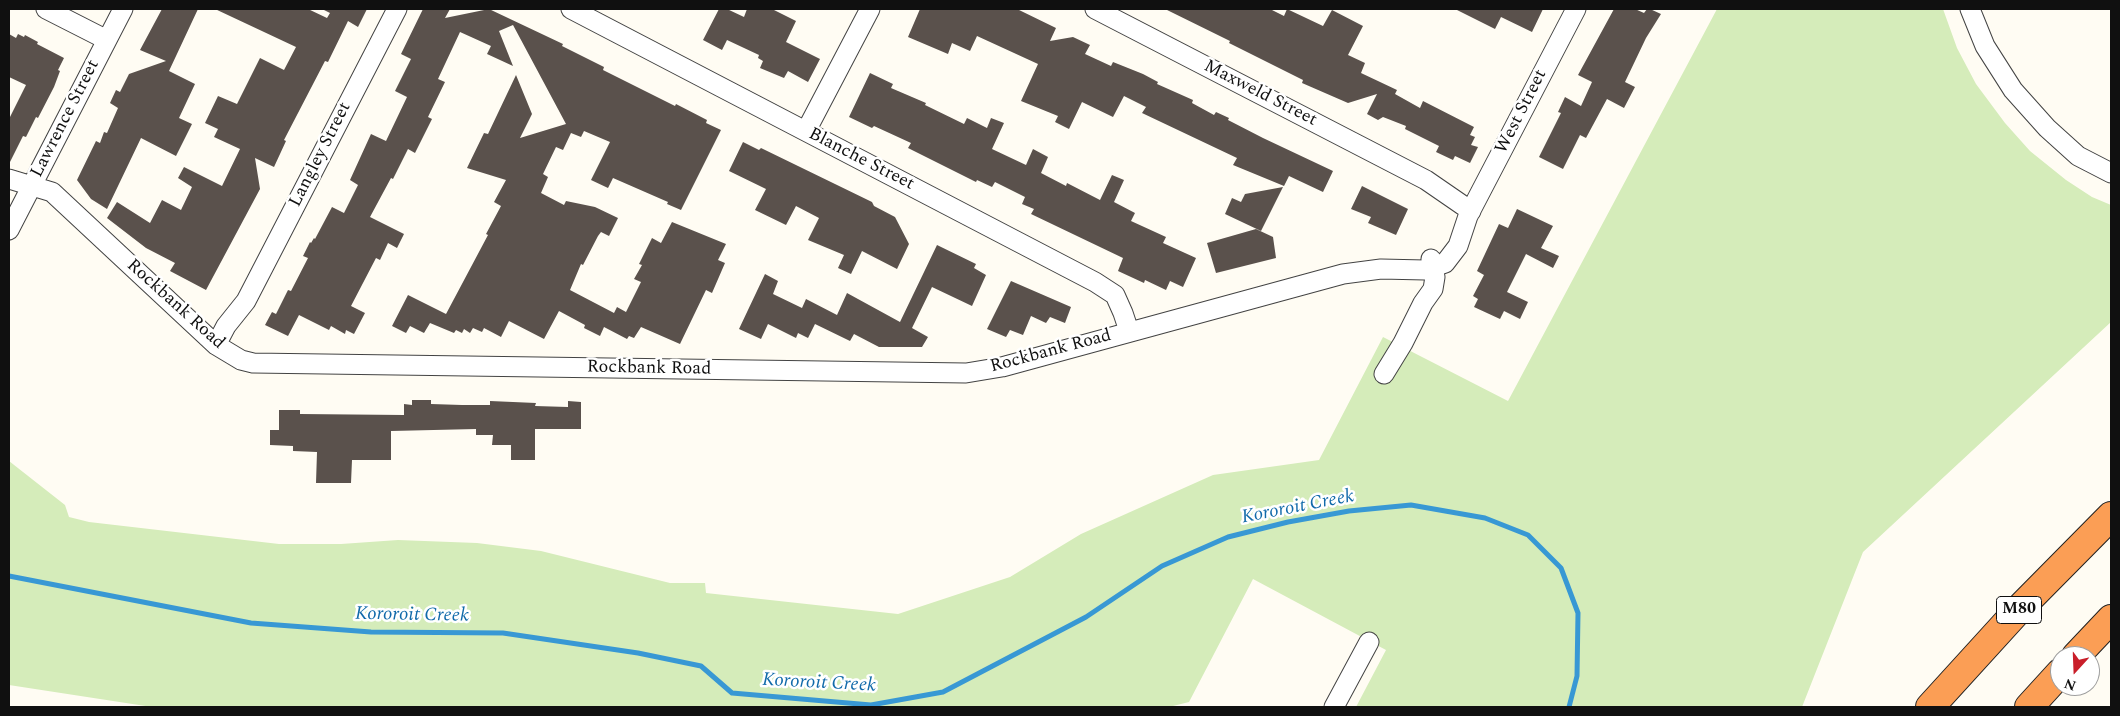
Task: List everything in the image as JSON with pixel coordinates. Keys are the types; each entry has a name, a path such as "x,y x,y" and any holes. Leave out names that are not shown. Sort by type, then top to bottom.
{"highway":[{"name":"M80","path":"1930,707 2022,606 2111,516"},
{"path":"2085,646 2111,619"},
{"path":"2029,707 2050,685"}],"street":[{"path":"46,9 107,40"},
{"name":"Lawrence Street","path":"9,230 123,9"},
{"name":"Langley Street","path":"222,348 236,332 246,301 396,9"},
{"name":"Blanche Street","path":"571,9 1095,282 1115,295 1129,331"},
{"path":"806,131 870,9"},
{"name":"Maxweld Street","path":"1095,9 1426,180 1472,208"},
{"name":"West Street","path":"1432,264 1472,208 1576,9"},
{"path":"1970,9 1985,46 2013,90 2047,128 2078,156 2111,173"},
{"name":"Rockbank Road","path":"9,179 52,192 222,348 241,360 281,365 966,373 1002,367 1343,274 1358,265 1382,259 1432,264"},
{"path":"1384,374 1403,343 1423,303 1433,289 1435,277 1432,264"},
{"path":"1334,707 1369,642"}],"green space":[{"path":"1717,9 1943,9 1957,48 1976,84 2005,123 2030,151 2066,180 2092,197 2111,205 2111,322 1863,552 1802,707 1356,707 1386,650 1253,579 1189,702 1169,707 152,707 9,685 9,461 65,505 69,517 89,522 279,544 341,544 398,540 477,543 541,551 670,583 705,583 706,593 898,614 1010,577 1081,534 1213,475 1319,460 1383,337 1508,401"}],"building":[{"path":"162,9 198,9 169,71 195,84 179,118 192,124 176,156 141,138 107,209 91,199 77,180 96,141 100,143 104,132 107,133 118,108 110,103 116,90 120,92 129,74 166,61 140,50"},
{"path":"215,9 308,9 327,18 330,13 322,9 367,9 358,27 348,21 328,62 325,61 284,140 286,141 274,167 255,158 260,189 206,290 170,271 175,263 146,248 107,218 117,202 150,223 162,200 181,210 192,187 178,178 184,167 222,186 240,149 214,137 218,129 205,123 218,96 237,104 260,58 284,70 296,47"},
{"path":"423,9 450,9 445,18 489,9 563,44 562,46 604,67 603,70 675,106 676,104 707,120 706,123 721,130 681,210 667,204 668,202 613,178 608,188 591,180 610,142 584,131 581,137 571,133 563,150 556,147 543,174 548,177 541,193 564,205 566,201 595,207 618,218 609,236 601,232 598,236 583,265 581,264 570,290 614,313 617,307 626,312 641,282 634,279 642,265 639,264 652,238 661,243 672,222 726,244 718,260 725,263 712,293 706,290 680,344 641,327 634,338 629,336 627,339 604,327 600,336 584,328 585,325 559,311 544,339 509,321 501,337 484,328 482,332 473,328 470,333 464,329 462,333 456,330 454,333 430,323 424,333 410,326 406,333 392,326 408,295 446,314 488,235 486,234 501,206 494,202 506,180 467,168 484,133 488,134 516,75 532,114 520,138 566,124 513,25 499,31 513,66 487,54 491,46 460,32 438,79 445,82 428,117 432,119 415,153 408,149 393,179 391,178 370,217 404,234 397,248 388,243 380,260 376,258 351,306 365,313 354,334 346,330 345,334 331,326 329,330 299,315 288,336 265,325 272,312 276,314 288,290 291,291 308,258 303,256 310,242 315,239 332,207 344,213 358,185 350,180 371,134 386,141 407,97 395,91 411,59 401,54"},
{"path":"719,9 727,9 744,17 747,9 772,9 796,21 786,42 820,59 808,82 788,71 784,78 760,68 763,61 758,58 759,55 727,40 722,50 703,40"},
{"path":"920,9 1017,9 1056,28 1050,41 1073,37 1090,45 1085,54 1111,66 1113,62 1143,74 1158,82 1157,84 1193,100 1192,103 1214,115 1216,112 1229,118 1228,120 1263,138 1333,171 1323,192 1289,176 1284,186 1233,165 1237,158 1142,113 1146,107 1124,96 1113,117 1082,102 1069,129 1055,122 1058,116 1021,101 1038,64 977,36 970,51 952,43 948,54 908,37"},
{"path":"1165,9 1270,9 1284,16 1287,9 1323,26 1332,10 1363,26 1348,55 1365,63 1361,73 1397,90 1395,94 1420,108 1423,101 1474,127 1470,135 1475,137 1471,145 1478,147 1470,163 1455,156 1453,160 1436,152 1439,146 1405,129 1406,126 1383,117 1378,120 1367,114 1377,94 1348,103 1302,83 1303,80"},
{"path":"1455,9 1543,9 1532,32 1501,17 1495,29"},
{"path":"1614,9 1635,9 1644,13 1647,9 1650,9 1661,14 1646,38 1625,82 1635,87 1624,108 1607,99 1586,138 1580,135 1563,169 1539,157 1561,113 1558,112 1565,97 1581,106 1592,82 1578,75"},
{"path":"9,34 16,38 18,34 24,37 25,35 38,42 37,44 64,58 58,70 60,71 54,87 38,118 36,117 26,137 23,136 9,164 9,119 26,85 9,77"},
{"path":"870,73 893,84 891,88 926,103 925,105 964,124 967,118 987,128 991,118 1004,123 992,149 1026,165 1033,149 1048,157 1041,173 1066,186 1067,183 1100,200 1112,175 1124,180 1114,202 1135,213 1131,221 1166,237 1163,243 1196,258 1183,287 1170,281 1166,290 1145,280 1144,283 1118,271 1123,258 1031,214 1034,209 1022,204 1025,197 995,182 992,187 977,180 976,182 908,148 911,143 849,117"},
{"path":"743,142 759,150 761,148 872,202 874,206 895,217 909,244 897,269 862,251 851,274 838,268 844,255 808,240 819,218 796,206 786,225 755,210 766,189 729,171"},
{"path":"1362,186 1408,209 1396,235 1368,223 1371,217 1351,209"},
{"path":"1283,187 1261,231 1225,214 1232,198 1241,202 1245,194"},
{"path":"1517,209 1553,226 1541,248 1559,256 1553,268 1526,254 1507,292 1528,302 1520,319 1504,311 1500,319 1474,307 1478,299 1473,296 1484,275 1477,271 1499,224 1508,228"},
{"path":"1256,229 1273,237 1276,258 1216,273 1207,243"},
{"path":"937,245 976,264 974,268 986,275 972,306 932,287 912,328 928,337 922,347 879,347 854,334 850,341 815,324 808,338 798,333 796,338 768,324 761,339 739,329 765,274 778,281 773,294 802,308 806,299 837,315 847,293 900,322"},
{"path":"1011,281 1071,307 1065,323 1050,317 1046,323 1031,316 1023,335 1010,330 1006,337 987,329"},
{"path":"412,400 431,400 431,404 490,405 490,401 536,403 535,406 568,407 568,401 581,402 581,429 535,429 535,460 511,460 511,445 492,445 493,435 476,435 476,429 391,431 391,460 352,460 351,483 316,483 317,452 293,451 293,446 270,445 270,430 279,430 279,410 300,410 300,414 404,415 404,404 412,405"}],"waterway":[{"name":"Kororoit Creek","path":"9,576 251,623 371,632 503,633 638,653 701,666 732,693 871,705 943,692 1086,617 1162,566 1228,537 1288,522 1349,511 1411,505 1485,518 1528,535 1561,568 1578,613 1577,676 1569,707"}]}
